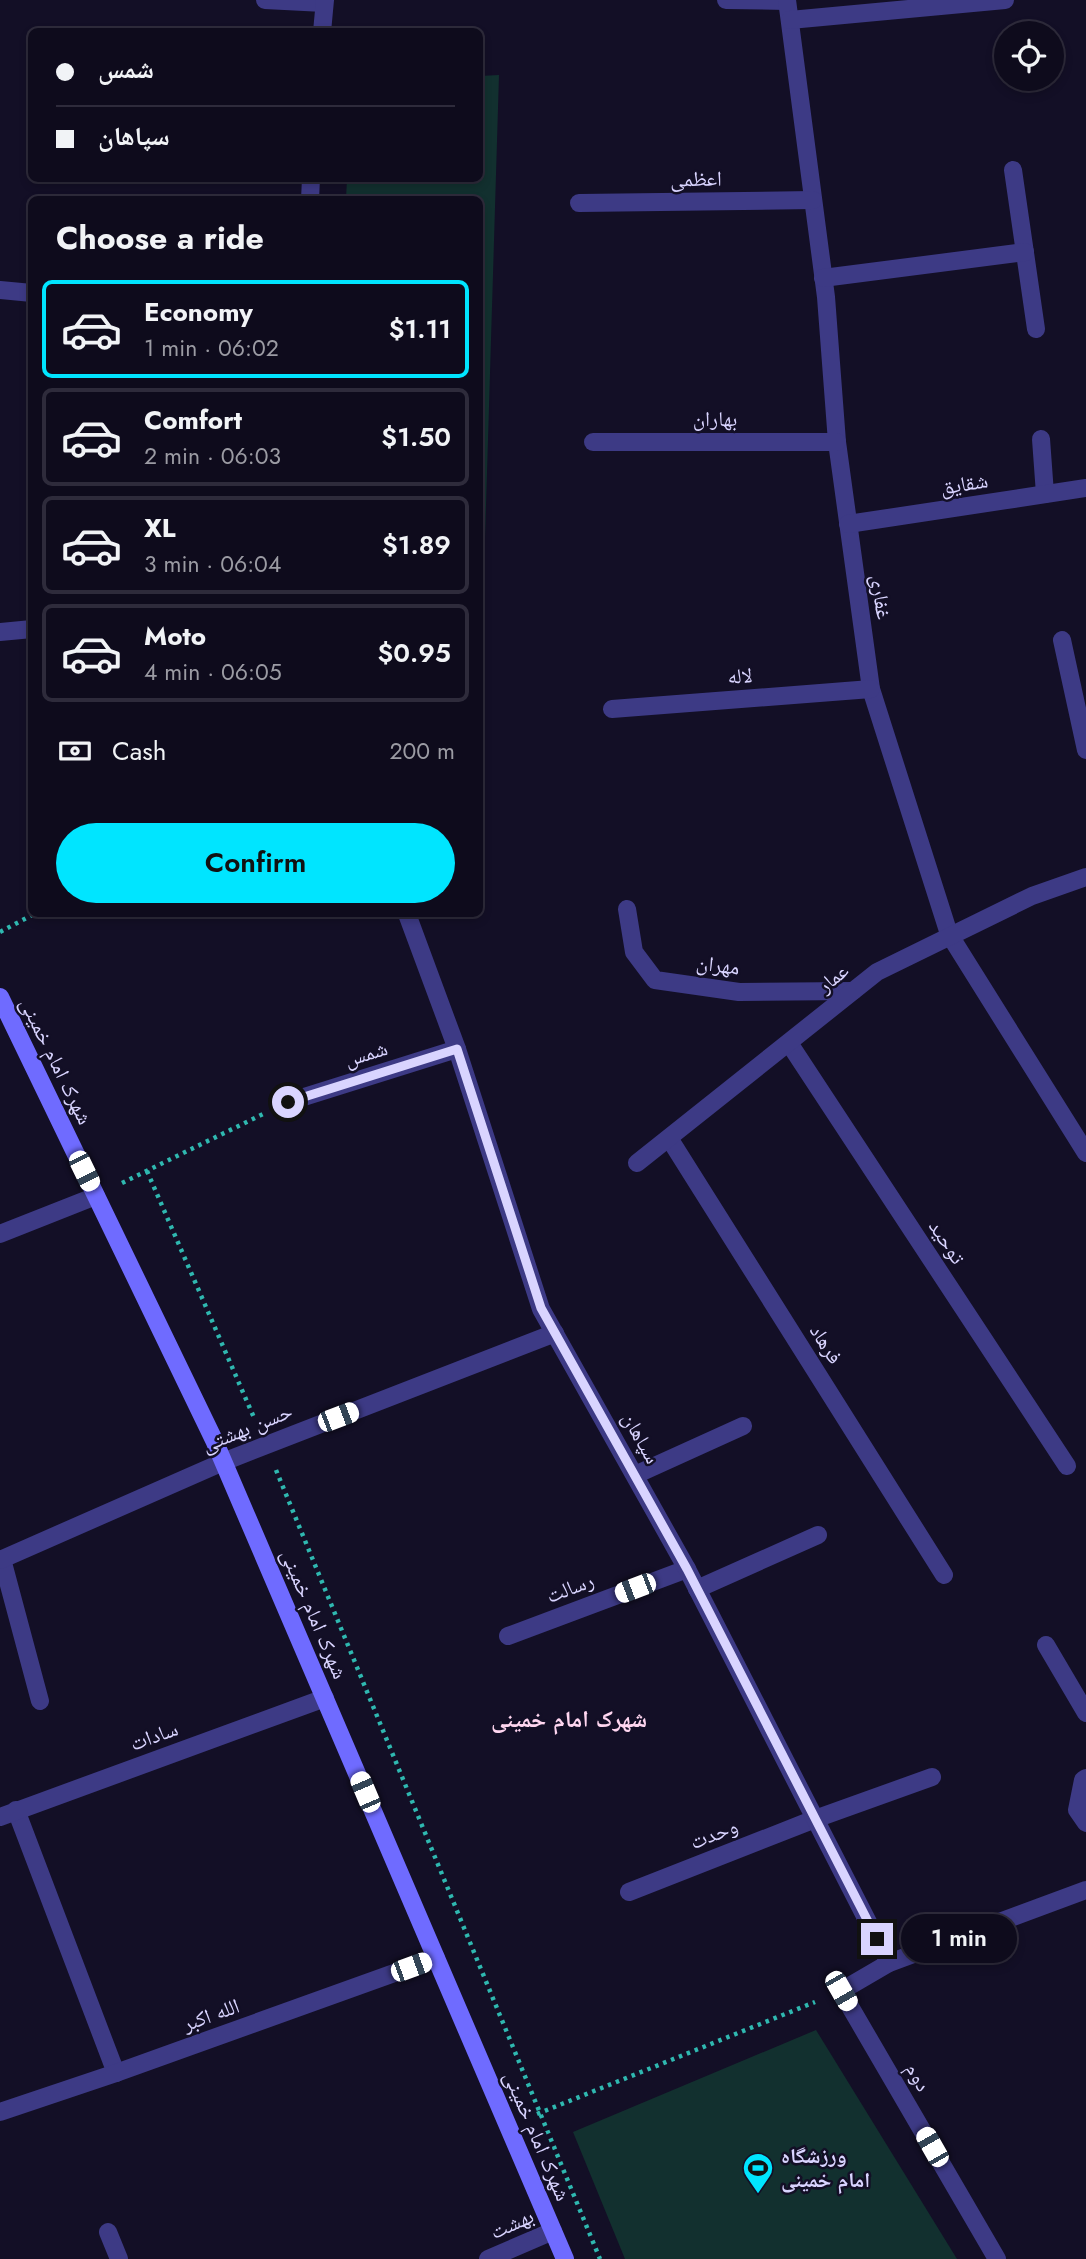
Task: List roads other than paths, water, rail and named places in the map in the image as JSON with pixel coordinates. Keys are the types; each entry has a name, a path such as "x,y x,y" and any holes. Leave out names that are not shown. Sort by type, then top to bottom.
{"street":[{"path":"265,0 324,1 322,28"},
{"path":"726,0 787,1"},
{"path":"790,20 1005,0"},
{"name":"غفاری","path":"787,1 824,278 837,442 870,689 949,934 1086,1153"},
{"path":"1013,170 1036,329"},
{"name":"اعظمی","path":"579,203 813,200"},
{"path":"824,278 1025,252"},
{"path":"0,290 28,293"},
{"path":"1041,439 1045,494"},
{"name":"بهاران","path":"593,442 837,442"},
{"name":"شقایق","path":"848,524 1086,488"},
{"path":"0,632 28,629"},
{"path":"1062,640 1086,750"},
{"name":"لاله","path":"612,709 870,689"},
{"name":"عمار","path":"637,1163 877,972 1032,895 1086,877"},
{"name":"مهران","path":"627,909 635,952 654,980 739,992 853,991"},
{"name":"سپاهان","path":"408,917 457,1049 541,1308 687,1569 889,1963"},
{"name":"شهرک امام خمینی","path":"0,997 223,1462 565,2259"},
{"name":"توحید","path":"789,1043 1067,1466"},
{"name":"شمس","path":"288,1102 457,1049"},
{"name":"فرهاد","path":"669,1138 944,1575"},
{"path":"0,1234 96,1196"},
{"name":"حسن بهشتی","path":"1,1559 223,1462 555,1333"},
{"path":"635,1475 743,1426"},
{"path":"697,1589 818,1535"},
{"path":"1,1559 40,1701"},
{"name":"رسالت","path":"508,1636 687,1569"},
{"path":"1046,1644 1086,1713"},
{"name":"سادات","path":"8,1814 325,1698"},
{"name":"وحدت","path":"629,1892 932,1777"},
{"path":"1081,1817 1083,1780 1086,1778"},
{"path":"8,1814 116,2073"},
{"path":"889,1963 1086,1890"},
{"name":"الله اکبر","path":"0,2112 436,1958"},
{"name":"دوم","path":"889,1963 841,1991 997,2259"},
{"name":"بهشت","path":"488,2259 553,2231"},
{"path":"108,2232 119,2259"}],"place":[{"name":"ورزشگاه امام خمینی","path":"758,2195"}],"district":[{"name":"شهرک امام خمینی","path":"569,1719"}]}
